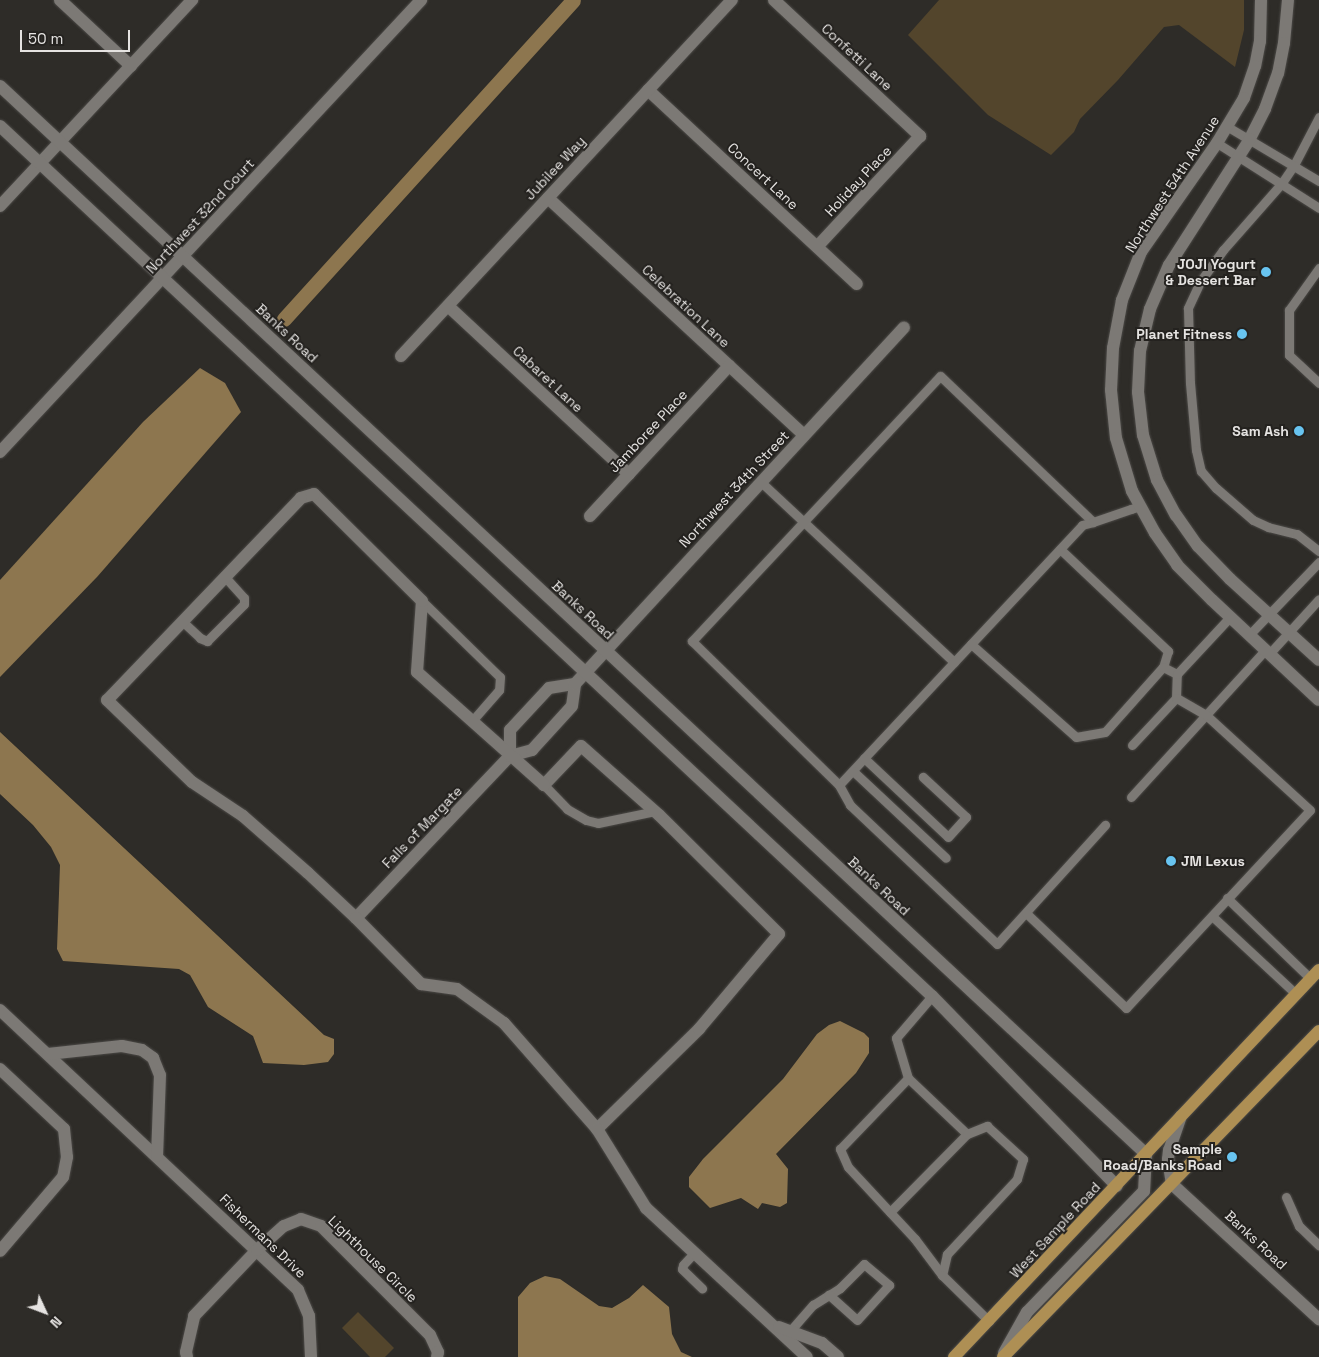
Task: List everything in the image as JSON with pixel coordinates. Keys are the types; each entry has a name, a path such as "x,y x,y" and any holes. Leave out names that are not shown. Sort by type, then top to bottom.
{"main road":[{"name":"West Sample Road","path":"954,1357 1315,974"},
{"path":"1002,1357 1319,1031"}],"street":[{"path":"60,0 131,66"},
{"path":"0,206 192,0"},
{"name":"Northwest 32nd Court","path":"0,452 421,0"},
{"name":"Jubilee Way","path":"400,356 732,0"},
{"name":"Confetti Lane","path":"774,0 920,136"},
{"name":"Northwest 54th Avenue","path":"1261,0 1260,41 1255,66 1244,98 1218,143 1141,252 1122,300 1113,348 1111,390 1116,438 1132,491 1155,533 1178,565 1230,617 1319,700"},
{"path":"1288,0 1284,43 1278,73 1265,109 1250,139 1170,265 1150,308 1140,351 1138,392 1143,435 1157,480 1176,515 1198,546 1230,579 1319,660"},
{"name":"Banks Road","path":"0,86 1146,1154"},
{"name":"Concert Lane","path":"648,90 857,284"},
{"path":"0,126 932,996 1117,1186"},
{"name":"Holiday Place","path":"817,247 920,136"},
{"name":"Celebration Lane","path":"548,198 804,436"},
{"name":"Cabaret Lane","path":"448,306 629,474"},
{"name":"Northwest 34th Street","path":"586,673 904,327"},
{"name":"Jamboree Place","path":"590,516 729,366"},
{"path":"597,1129 699,1029 779,934 655,811 581,746 544,785 417,672 422,601 314,494 301,498 224,576 107,700 192,782 243,816 356,918 421,984 458,989 504,1022 597,1129 646,1208 806,1357"},
{"path":"510,756 510,730 549,688 575,684 586,673"},
{"name":"Falls of Margate","path":"356,918 510,756 532,750 572,706 575,684"},
{"name":"Fishermans Drive","path":"0,1010 298,1290 309,1316 311,1357"},
{"path":"48,1054 122,1046 142,1050 153,1058 160,1075 157,1156"},
{"path":"0,1069 64,1129 67,1157 63,1177 0,1252"},
{"path":"1172,1184 1168,1159 1169,1150 1181,1116"},
{"path":"1002,1357 1027,1312 1144,1191 1146,1154"},
{"name":"Banks Road","path":"1172,1184 1319,1319"},
{"name":"Lighthouse Circle","path":"187,1357 194,1316 257,1250 284,1226 301,1219 321,1226 430,1335 438,1352 437,1357"},
{"path":"773,1325 822,1343 838,1357"}],"lane":[{"path":"1319,117 1294,165 1281,184 1223,250 1200,282 1188,308 1190,383 1196,450 1201,471 1216,488 1253,520 1268,527 1297,534 1319,551"},
{"path":"1228,127 1319,181"},
{"path":"1218,143 1319,208"},
{"path":"1319,268 1289,310 1289,355 1319,383"},
{"path":"1093,522 940,376 692,641 839,784 850,805 997,944 1105,826"},
{"path":"761,482 954,662"},
{"path":"839,784 1082,525 1140,506"},
{"path":"971,644 1076,737 1105,732 1163,667 1168,650 1060,550"},
{"path":"1249,635 1319,562"},
{"path":"182,621 200,638 207,641 244,604 244,598 224,576"},
{"path":"1131,797 1206,715 1319,600"},
{"path":"422,601 500,677 499,690 472,721"},
{"path":"1132,746 1176,698 1177,674 1230,617"},
{"path":"1163,667 1177,674"},
{"path":"1026,913 1126,1008 1310,810 1206,715 1176,698"},
{"path":"864,758 948,837 966,817 923,777"},
{"path":"852,771 946,858"},
{"path":"544,785 567,809 586,820 598,824 655,811"},
{"path":"1227,898 1315,974"},
{"path":"1212,916 1296,994"},
{"path":"932,996 896,1038 908,1078 967,1134"},
{"path":"908,1078 840,1149 848,1167 915,1239 942,1276 989,1321"},
{"path":"890,1212 967,1134 987,1126 1023,1159 1017,1179 947,1254 942,1276"},
{"path":"1286,1197 1298,1226 1319,1245"},
{"path":"694,1253 683,1265 682,1269 702,1288"},
{"path":"790,1331 813,1305 829,1294 840,1288 864,1264 889,1285 857,1320 829,1294"}],"shaded area":[{"path":"939,0 1244,0 1244,30 1235,67 1179,25 1164,27 1118,80 1080,119 1074,132 1051,155 988,115 908,35"},
{"path":"200,368 225,383 241,412 97,577 0,677 0,580 143,422"},
{"path":"0,732 324,1035 334,1039 334,1054 328,1062 304,1065 263,1063 253,1036 208,1007 190,975 179,969 63,961 57,949 60,865 51,847 33,825 0,794"},
{"path":"840,1021 864,1033 869,1038 869,1053 856,1073 776,1154 788,1169 787,1203 780,1207 762,1203 758,1209 741,1198 710,1208 689,1187 689,1177 703,1159 783,1079 817,1034 829,1025"},
{"path":"545,1276 560,1279 599,1306 612,1308 629,1298 643,1285 669,1307 672,1334 681,1352 692,1357 518,1357 518,1297 530,1283"},
{"path":"358,1312 394,1348 385,1357 370,1357 342,1328"}],"waterway":[{"path":"284,319 573,0"}],"place":[{"name":"JOJI Yogurt & Dessert Bar","path":"1266,272"},
{"name":"Planet Fitness","path":"1242,334"},
{"name":"Sam Ash","path":"1299,431"},
{"name":"JM Lexus","path":"1171,861"},
{"name":"Sample Road/Banks Road","path":"1232,1157"}]}
